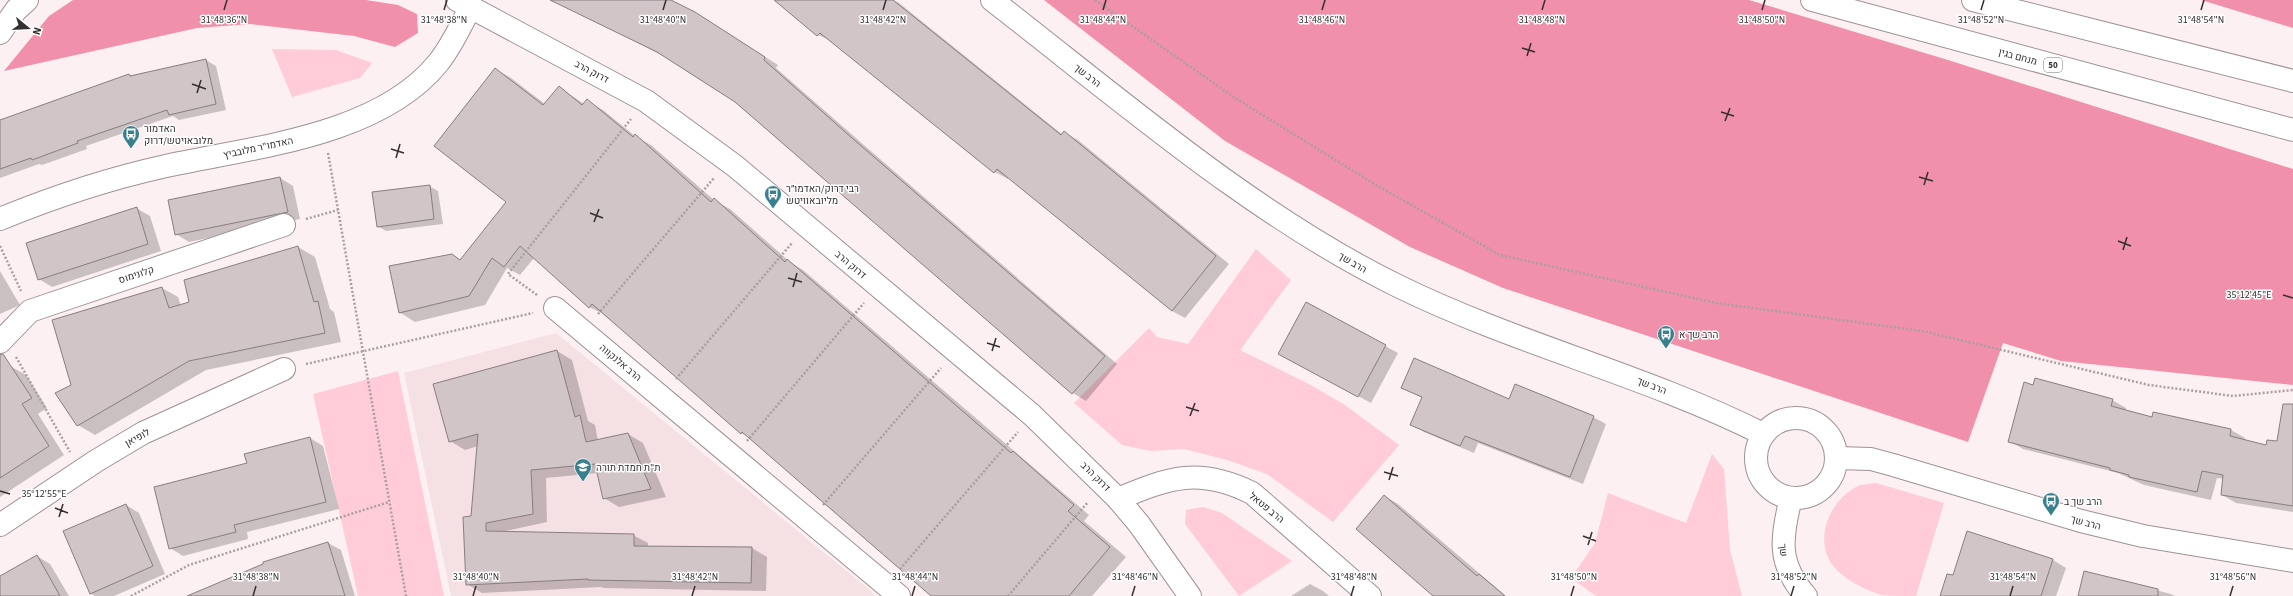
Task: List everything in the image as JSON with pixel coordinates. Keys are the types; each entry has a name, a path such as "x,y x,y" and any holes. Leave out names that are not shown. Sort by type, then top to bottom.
{"main road":[{"path":"0,33 16,10 27,0"},
{"name":"הרב שך","path":"992,0 1208,167 1276,216 1359,266 1449,310 1688,399 1763,434"},
{"name":"מנחם בגין","path":"1812,0 2293,130"},
{"path":"1973,0 2293,81"},
{"name":"דרוק הרב","path":"464,3 646,101 728,161 1032,415 1118,499 1139,524 1190,596"},
{"name":"האדמו\"ר מלובביץ","path":"0,219 55,196 99,182 291,140 359,119 387,104 422,80 438,63 453,42 464,3"},
{"name":"קלונימוס","path":"2,340 30,311 284,225"},
{"name":"הרב אלנקווה","path":"555,308 893,590"},
{"name":"לופיאן","path":"0,525 81,471 144,433 284,369"},
{"path":"1796,418 1808,419 1820,425 1828,434 1834,445 1837,458 1834,471 1827,483 1817,492 1804,498 1790,498 1777,494 1766,486 1759,474 1756,460 1758,447 1763,434 1772,425 1784,420 1796,418"},
{"name":"הרב שך","path":"1837,458 1871,459 2081,521 2143,536 2293,561"},
{"name":"הרב פטאל","path":"1118,499 1172,478 1212,479 1230,483 1252,494 1370,596"},
{"name":"שך","path":"1790,498 1782,532 1783,544 1792,577 1806,596"}],"path":[{"path":"1095,0 1235,98 1376,186 1500,255 1716,303 1922,331 2149,385 2233,396 2293,390"},
{"path":"555,308 508,274 646,101"},
{"path":"324,131 406,596"},
{"path":"584,331 728,161"},
{"path":"284,225 338,210"},
{"path":"661,396 806,226"},
{"path":"0,246 30,311"},
{"path":"734,457 878,286"},
{"path":"284,369 555,308"},
{"path":"2,340 81,471"},
{"path":"810,521 956,351"},
{"path":"893,590 1032,415"},
{"path":"1008,596 1103,484"},
{"path":"131,596 189,565 389,502"}],"shaded area":[{"path":"73,0 366,0 398,5 417,14 418,33 395,47 354,36 250,24 197,28 4,71 49,16"},
{"path":"1044,0 1749,0 1948,60 2293,169 2293,385 2061,361 2003,343 1968,442 1503,288 1410,247 1225,141"},
{"path":"2201,0 2293,0 2293,28"},
{"path":"272,49 336,50 372,63 360,78 292,97"},
{"path":"1256,249 1291,280 1240,350 1309,384 1345,405 1399,445 1333,522 1267,474 1227,460 1184,449 1151,451 1122,445 1074,403 1149,328 1157,337 1188,344"},
{"name":"ת\"ת חמדת תורה","path":"556,333 871,591 874,596 451,596 404,373"},
{"path":"398,371 444,596 358,596 313,394"},
{"path":"1712,454 1724,469 1730,550 1742,596 1596,596 1571,578 1595,543 1608,493 1686,523"},
{"path":"1876,483 1944,503 1916,596 1882,595 1861,587 1841,574 1835,568 1826,552 1824,541 1825,530 1833,509 1848,492 1858,486"},
{"path":"1203,507 1222,513 1292,561 1239,596 1185,524 1186,510"}],"building":[{"path":"550,0 671,0 695,12 765,57 764,60 852,138 1105,356 1072,394 735,102 657,52"},
{"path":"774,0 893,0 1061,135 1064,131 1216,256 1172,311 997,169 994,173 820,33 817,36"},
{"path":"206,59 216,104 169,115 167,110 77,141 78,143 32,160 31,158 0,169 0,120 129,74 130,76"},
{"path":"495,68 543,105 559,86 582,105 587,99 633,137 635,134 711,202 714,198 785,262 787,259 1011,453 1013,451 1074,505 1068,511 1110,547 1069,596 931,596 742,432 741,434 592,304 589,308 520,246 504,267 492,258 469,296 399,313 389,266 452,254 460,260 506,202 434,146"},
{"path":"280,177 288,212 175,235 168,200"},
{"path":"430,185 434,219 377,227 372,192"},
{"path":"137,207 148,244 38,280 26,243"},
{"path":"298,246 314,302 318,301 325,333 189,361 77,426 55,393 71,385 52,320 162,287 169,308 189,302 184,280"},
{"path":"1306,302 1386,345 1358,397 1278,354"},
{"path":"557,350 575,417 580,415 586,442 628,433 651,489 603,499 595,464 531,470 533,514 486,523 486,531 634,534 634,546 752,547 751,583 588,579 466,585 463,517 471,516 478,434 449,442 433,384"},
{"path":"0,354 3,354 32,398 22,404 49,446 0,478"},
{"path":"1414,358 1509,399 1515,384 1594,416 1570,477 1465,436 1460,446 1410,425 1422,397 1401,388"},
{"path":"2035,378 2113,399 2111,406 2152,417 2153,412 2231,429 2230,436 2266,445 2267,440 2277,441 2283,404 2293,404 2293,506 2221,495 2223,475 2202,471 2197,492 2129,477 2129,475 2110,470 2110,468 2008,442 2024,382 2033,385"},
{"path":"310,437 326,502 234,525 236,532 169,549 154,487 247,463 244,454"},
{"path":"1384,495 1477,576 1479,574 1505,596 1433,596 1356,529"},
{"path":"126,504 153,566 90,594 63,531"},
{"path":"1967,531 2053,559 2041,596 1940,596 1947,574 1953,575"},
{"path":"328,542 345,596 187,596 263,564 263,562"},
{"path":"37,555 60,596 0,596 0,576"},
{"path":"2084,571 2158,589 2158,596 2078,596"}],"place":[{"name":"האדמור מלובאויטש/דרוק","path":"131,149"},
{"name":"רבי דרוק/האדמו״ר מליובאוויטש","path":"773,209"},
{"name":"הרב שך א","path":"1666,349"},
{"name":"ת\"ת חמדת תורה","path":"583,482"},
{"name":"הרב שך ב","path":"2051,516"}]}
